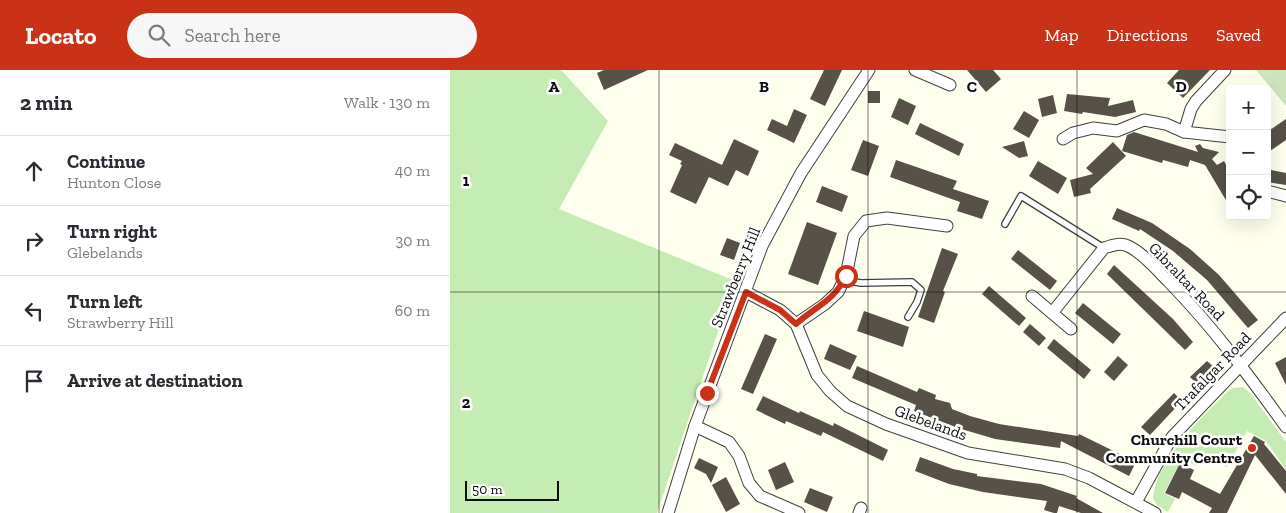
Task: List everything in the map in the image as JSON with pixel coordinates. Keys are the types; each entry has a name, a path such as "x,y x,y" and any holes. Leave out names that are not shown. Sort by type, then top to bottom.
{"street":[{"name":"Strawberry Hill","path":"668,513 694,426 762,246 788,196 869,70"},
{"path":"915,70 950,85"},
{"path":"1184,132 1191,109 1196,101 1225,70"},
{"path":"1063,139 1073,133 1093,128 1117,131 1144,120 1166,124 1184,132 1226,137"},
{"path":"1271,192 1286,196"},
{"path":"796,324 825,304 838,292 844,280 854,236 866,221 887,218 947,226"},
{"name":"Gibraltar Road","path":"1104,248 1117,244 1129,246 1146,259 1192,306 1242,366 1286,427"},
{"path":"1052,313 1104,248"},
{"name":"Glebelands","path":"746,292 780,310 796,324 817,375 830,391 847,406 886,424 968,453 1065,469 1088,478 1156,513"},
{"path":"1032,296 1071,329"},
{"name":"Trafalgar Road","path":"1136,502 1172,437 1185,421 1242,366 1286,318"},
{"path":"694,426 729,442 738,456 749,484 760,496 799,513"}],"lane":[{"path":"1005,224 1022,196 1104,248"},
{"path":"844,280 861,283 912,282 921,290 917,302 908,317"}],"green space":[{"path":"450,70 561,70 608,121 559,209 735,281 657,513 450,513"},
{"path":"1256,70 1286,70 1286,106 1271,88 1271,85 1268,85"},
{"path":"1243,387 1251,394 1286,442 1286,470 1266,441 1247,431 1227,467 1202,457 1197,466 1182,459 1164,493 1175,499 1168,512 1157,505 1153,498 1156,484 1171,455 1192,428 1225,394 1232,388"}],"building":[{"path":"604,70 648,70 604,90 597,73"},
{"path":"824,70 842,70 825,106 810,99"},
{"path":"967,70 993,70 1001,79 986,92"},
{"path":"1179,70 1210,70 1183,98 1167,83"},
{"path":"868,91 880,91 880,103 868,103"},
{"path":"1067,94 1110,98 1108,106 1133,100 1136,112 1115,117 1064,111"},
{"path":"1053,95 1057,113 1042,117 1038,99"},
{"path":"899,98 916,106 908,125 891,117"},
{"path":"794,109 807,115 794,143 767,130 772,119 787,126"},
{"path":"1024,111 1039,120 1029,138 1013,129"},
{"path":"1286,119 1286,140 1271,150 1271,130"},
{"path":"920,123 964,144 959,156 915,134"},
{"path":"1134,132 1198,152 1195,146 1200,144 1203,148 1219,152 1212,159 1217,165 1224,161 1226,165 1226,200 1205,165 1190,160 1188,167 1163,160 1162,163 1122,151 1127,135"},
{"path":"734,139 759,151 748,176 736,170 728,186 709,177 696,204 670,192 682,165 680,164 682,161 669,155 675,143 722,165"},
{"path":"863,140 879,146 868,176 851,170"},
{"path":"1024,141 1028,156 1019,158 1002,147"},
{"path":"1113,142 1126,156 1090,189 1091,193 1074,197 1070,180 1093,174 1086,168"},
{"path":"896,160 957,181 953,189 989,201 982,219 957,211 960,202 890,177"},
{"path":"1038,161 1067,178 1058,194 1029,176"},
{"path":"1271,170 1286,173 1286,185 1271,183"},
{"path":"822,186 848,196 842,212 816,202"},
{"path":"1117,208 1152,223 1190,249 1219,275 1258,320 1248,328 1207,280 1173,251 1140,229 1139,231 1112,219"},
{"path":"807,222 837,233 818,285 788,274"},
{"path":"727,238 740,243 734,260 720,255"},
{"path":"942,248 958,254 943,291 945,292 934,323 918,317"},
{"path":"1018,250 1057,281 1050,290 1011,259"},
{"path":"1114,265 1173,319 1193,342 1185,350 1107,274"},
{"path":"989,286 1026,318 1019,326 982,294"},
{"path":"1083,303 1121,334 1113,344 1075,313"},
{"path":"864,311 909,327 903,347 857,331"},
{"path":"1030,324 1046,338 1039,346 1023,332"},
{"path":"765,334 777,339 753,394 741,389"},
{"path":"1054,339 1091,370 1084,379 1047,348"},
{"path":"830,344 857,356 850,370 824,359"},
{"path":"1118,356 1128,365 1114,381 1104,372"},
{"path":"1286,357 1286,385 1275,363"},
{"path":"1207,361 1215,368 1198,385 1190,377"},
{"path":"857,366 917,392 919,388 936,395 935,399 950,403 952,409 970,416 999,424 1078,436 1079,434 1136,462 1129,476 1061,441 1060,448 995,439 958,428 914,411 916,405 852,378"},
{"path":"1174,393 1182,401 1150,435 1141,427"},
{"path":"763,396 833,426 834,423 888,450 883,461 823,432 821,436 786,421 785,424 756,410"},
{"path":"1254,436 1265,442 1264,444 1286,471 1286,494 1255,455 1227,513 1209,513 1212,508 1182,492 1179,499 1165,493 1180,463 1194,470 1190,479 1220,494"},
{"path":"920,457 953,469 977,474 977,476 1041,484 1077,496 1076,498 1103,513 1081,513 1059,506 1057,513 1054,513 1044,510 1047,501 983,492 949,484 915,471"},
{"path":"699,458 718,467 711,483 706,474 694,468"},
{"path":"785,462 794,482 776,490 768,470"},
{"path":"726,477 740,504 726,512 712,485"},
{"path":"810,488 833,497 827,512 804,502"}],"place":[{"name":"Churchill Court Community Centre","path":"1252,448"}],"route":[{"path":"707,393 746,292 780,310 796,324 806,315 825,304 838,292 846,276"}]}
